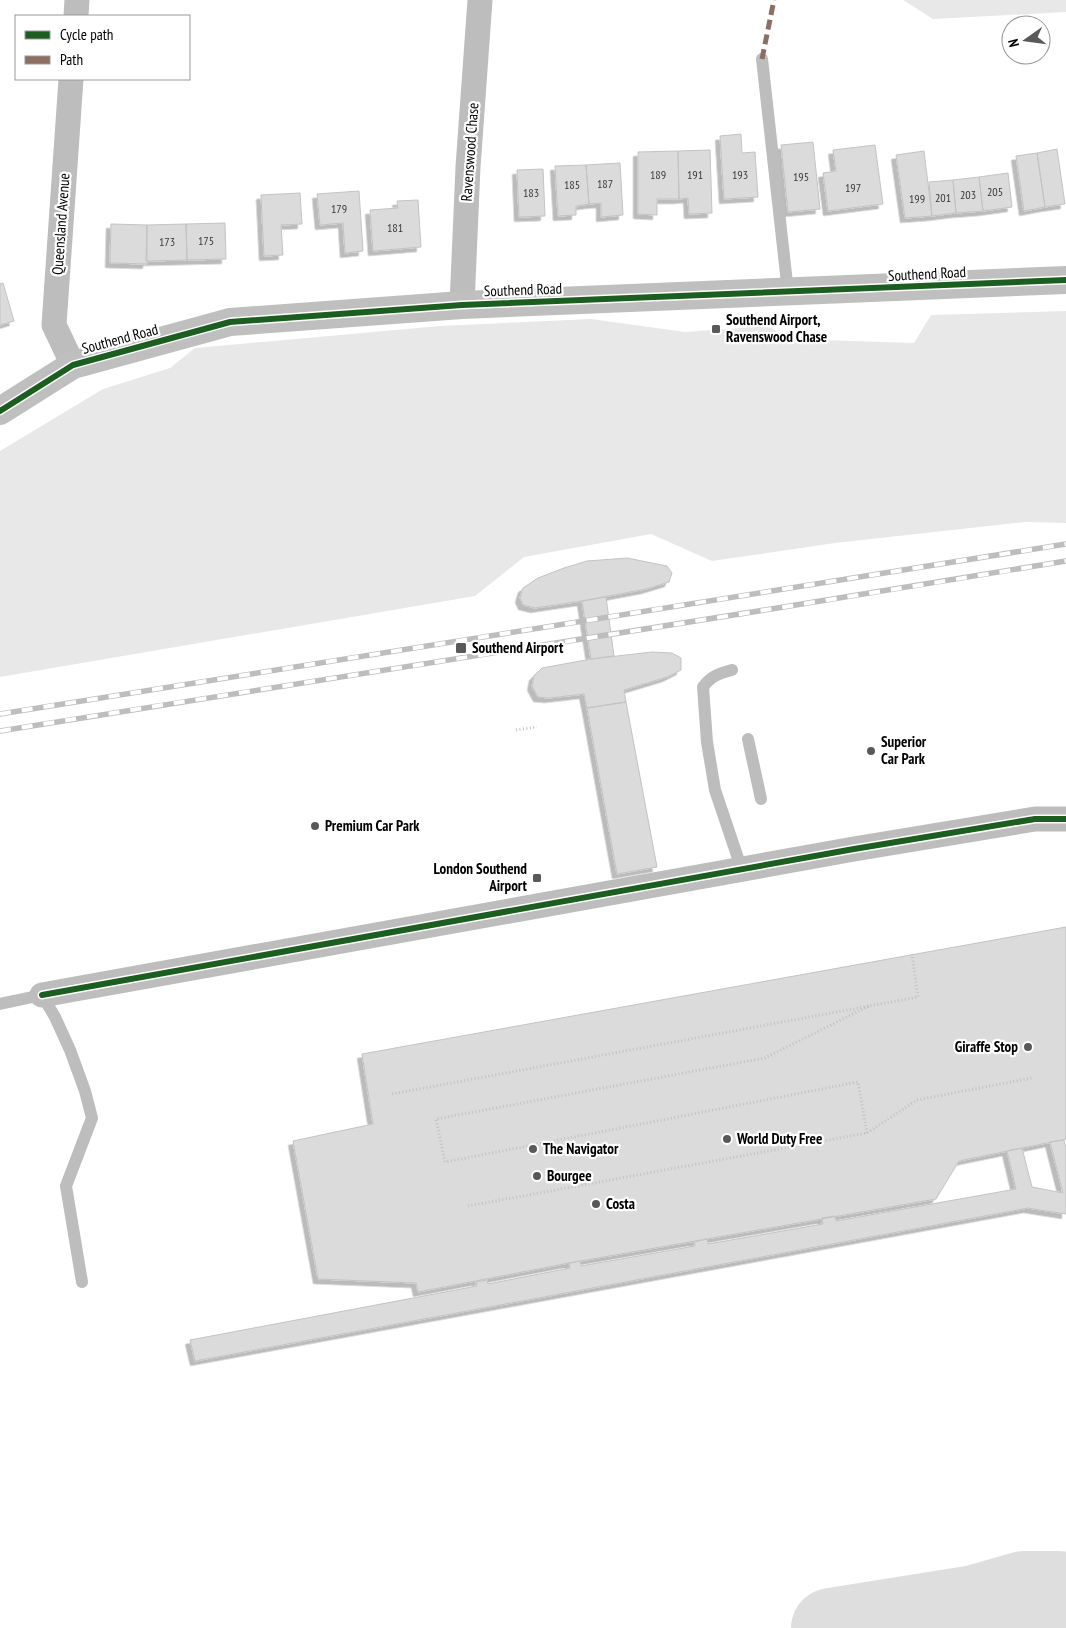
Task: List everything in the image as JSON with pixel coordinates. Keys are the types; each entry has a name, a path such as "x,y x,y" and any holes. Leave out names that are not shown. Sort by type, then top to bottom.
{"street":[{"path":"76,15 77,0"},
{"name":"Ravenswood Chase","path":"462,305 468,167 480,0"},
{"name":"Queensland Avenue","path":"71,80 54,325 73,365"},
{"name":"Southend Road","path":"0,411 73,365 230,322 462,305 1066,280"},
{"path":"42,995 1035,819 1066,819"}],"lane":[{"path":"762,59 788,292"},
{"path":"732,670 717,674 708,680 703,687 707,742 715,790 742,870"},
{"path":"748,739 761,799"},
{"path":"0,1004 42,995 55,1017 70,1050 85,1091 92,1118 66,1186 82,1282"}],"path":[{"path":"516,730 537,727"},
{"path":"392,1094 918,997 912,954"},
{"path":"867,1133 858,1082 445,1162 436,1119 765,1058 871,1005"},
{"path":"468,1206 867,1133 917,1100 1032,1078"}],"shaded area":[{"path":"903,0 1066,0 1066,12 933,19"},
{"path":"1066,311 1066,523 1025,522 835,543 712,561 651,534 524,557 475,596 0,677 0,451 103,389 170,368 195,348 440,326 591,319 685,332 767,326 791,339 914,343 931,315"}],"building":[{"path":"741,134 742,153 755,152 758,197 724,199 720,136"},
{"path":"813,142 820,209 788,212 781,145"},
{"path":"875,145 883,204 828,211 823,173 836,171 833,150"},
{"path":"1057,149 1065,204 1045,207 1037,153"},
{"path":"710,150 712,213 689,214 688,198 679,199 678,151"},
{"path":"678,151 679,199 657,199 657,215 638,214 638,152"},
{"path":"924,151 932,216 905,218 896,155"},
{"path":"1037,153 1045,207 1024,211 1016,156"},
{"path":"620,163 623,215 601,217 601,203 589,204 586,165"},
{"path":"586,165 589,204 576,206 576,215 558,216 555,166"},
{"path":"543,169 545,216 519,217 517,170"},
{"path":"1008,173 1012,207 983,211 979,177"},
{"path":"979,177 983,211 956,213 953,180"},
{"path":"953,180 956,213 932,216 929,182"},
{"path":"359,191 363,251 345,253 343,223 320,225 317,194"},
{"path":"300,193 302,224 281,225 283,255 264,256 261,195"},
{"path":"418,200 421,247 373,251 370,210 398,208 397,201"},
{"path":"225,223 226,259 187,260 186,224"},
{"path":"111,224 147,225 147,264 110,263"},
{"path":"186,224 187,260 146,261 147,225"},
{"path":"3,283 14,321 0,325 0,284"},
{"path":"627,558 667,566 672,573 669,582 646,589 535,608 523,605 520,598 523,588 538,578 564,568 587,561"},
{"path":"606,597 614,656 591,659 582,601"},
{"path":"652,652 672,653 681,658 681,670 667,677 624,690 626,702 587,708 584,694 549,698 538,697 532,686 534,676 542,668 591,659"},
{"path":"626,702 657,867 617,874 587,708"},
{"path":"1066,927 1066,1139 959,1161 936,1199 569,1263 418,1292 416,1283 318,1279 293,1141 373,1124 362,1054"},
{"path":"1064,1140 1066,1148 1066,1214 1028,1208 195,1361 190,1340 477,1286 476,1282 487,1280 488,1284 570,1268 569,1263 580,1261 581,1266 695,1246 694,1242 707,1239 708,1244 823,1224 822,1218 835,1216 836,1221 1016,1189 1007,1151 1022,1148 1032,1187 1063,1193 1050,1142"}],"taxiway":[{"path":"831,1628 975,1605 1024,1591 1059,1591 1066,1593"}],"railway":[{"path":"0,714 1066,544"},
{"path":"0,731 1066,561"}],"marked path":[{"path":"762,59 774,0"}],"cycle path":[{"path":"0,411 73,365 230,322 462,305 1066,280"},
{"path":"42,995 854,849 1035,819 1066,819"}],"place":[{"name":"Southend Airport, Ravenswood Chase","path":"716,329"},
{"name":"Southend Airport","path":"461,648"},
{"name":"Superior Car Park","path":"871,751"},
{"name":"Premium Car Park","path":"315,826"},
{"name":"London Southend Airport","path":"537,878"},
{"name":"Giraffe Stop","path":"1028,1047"},
{"name":"World Duty Free","path":"727,1139"},
{"name":"The Navigator","path":"533,1149"},
{"name":"Bourgee","path":"537,1176"},
{"name":"Costa","path":"596,1204"}]}
